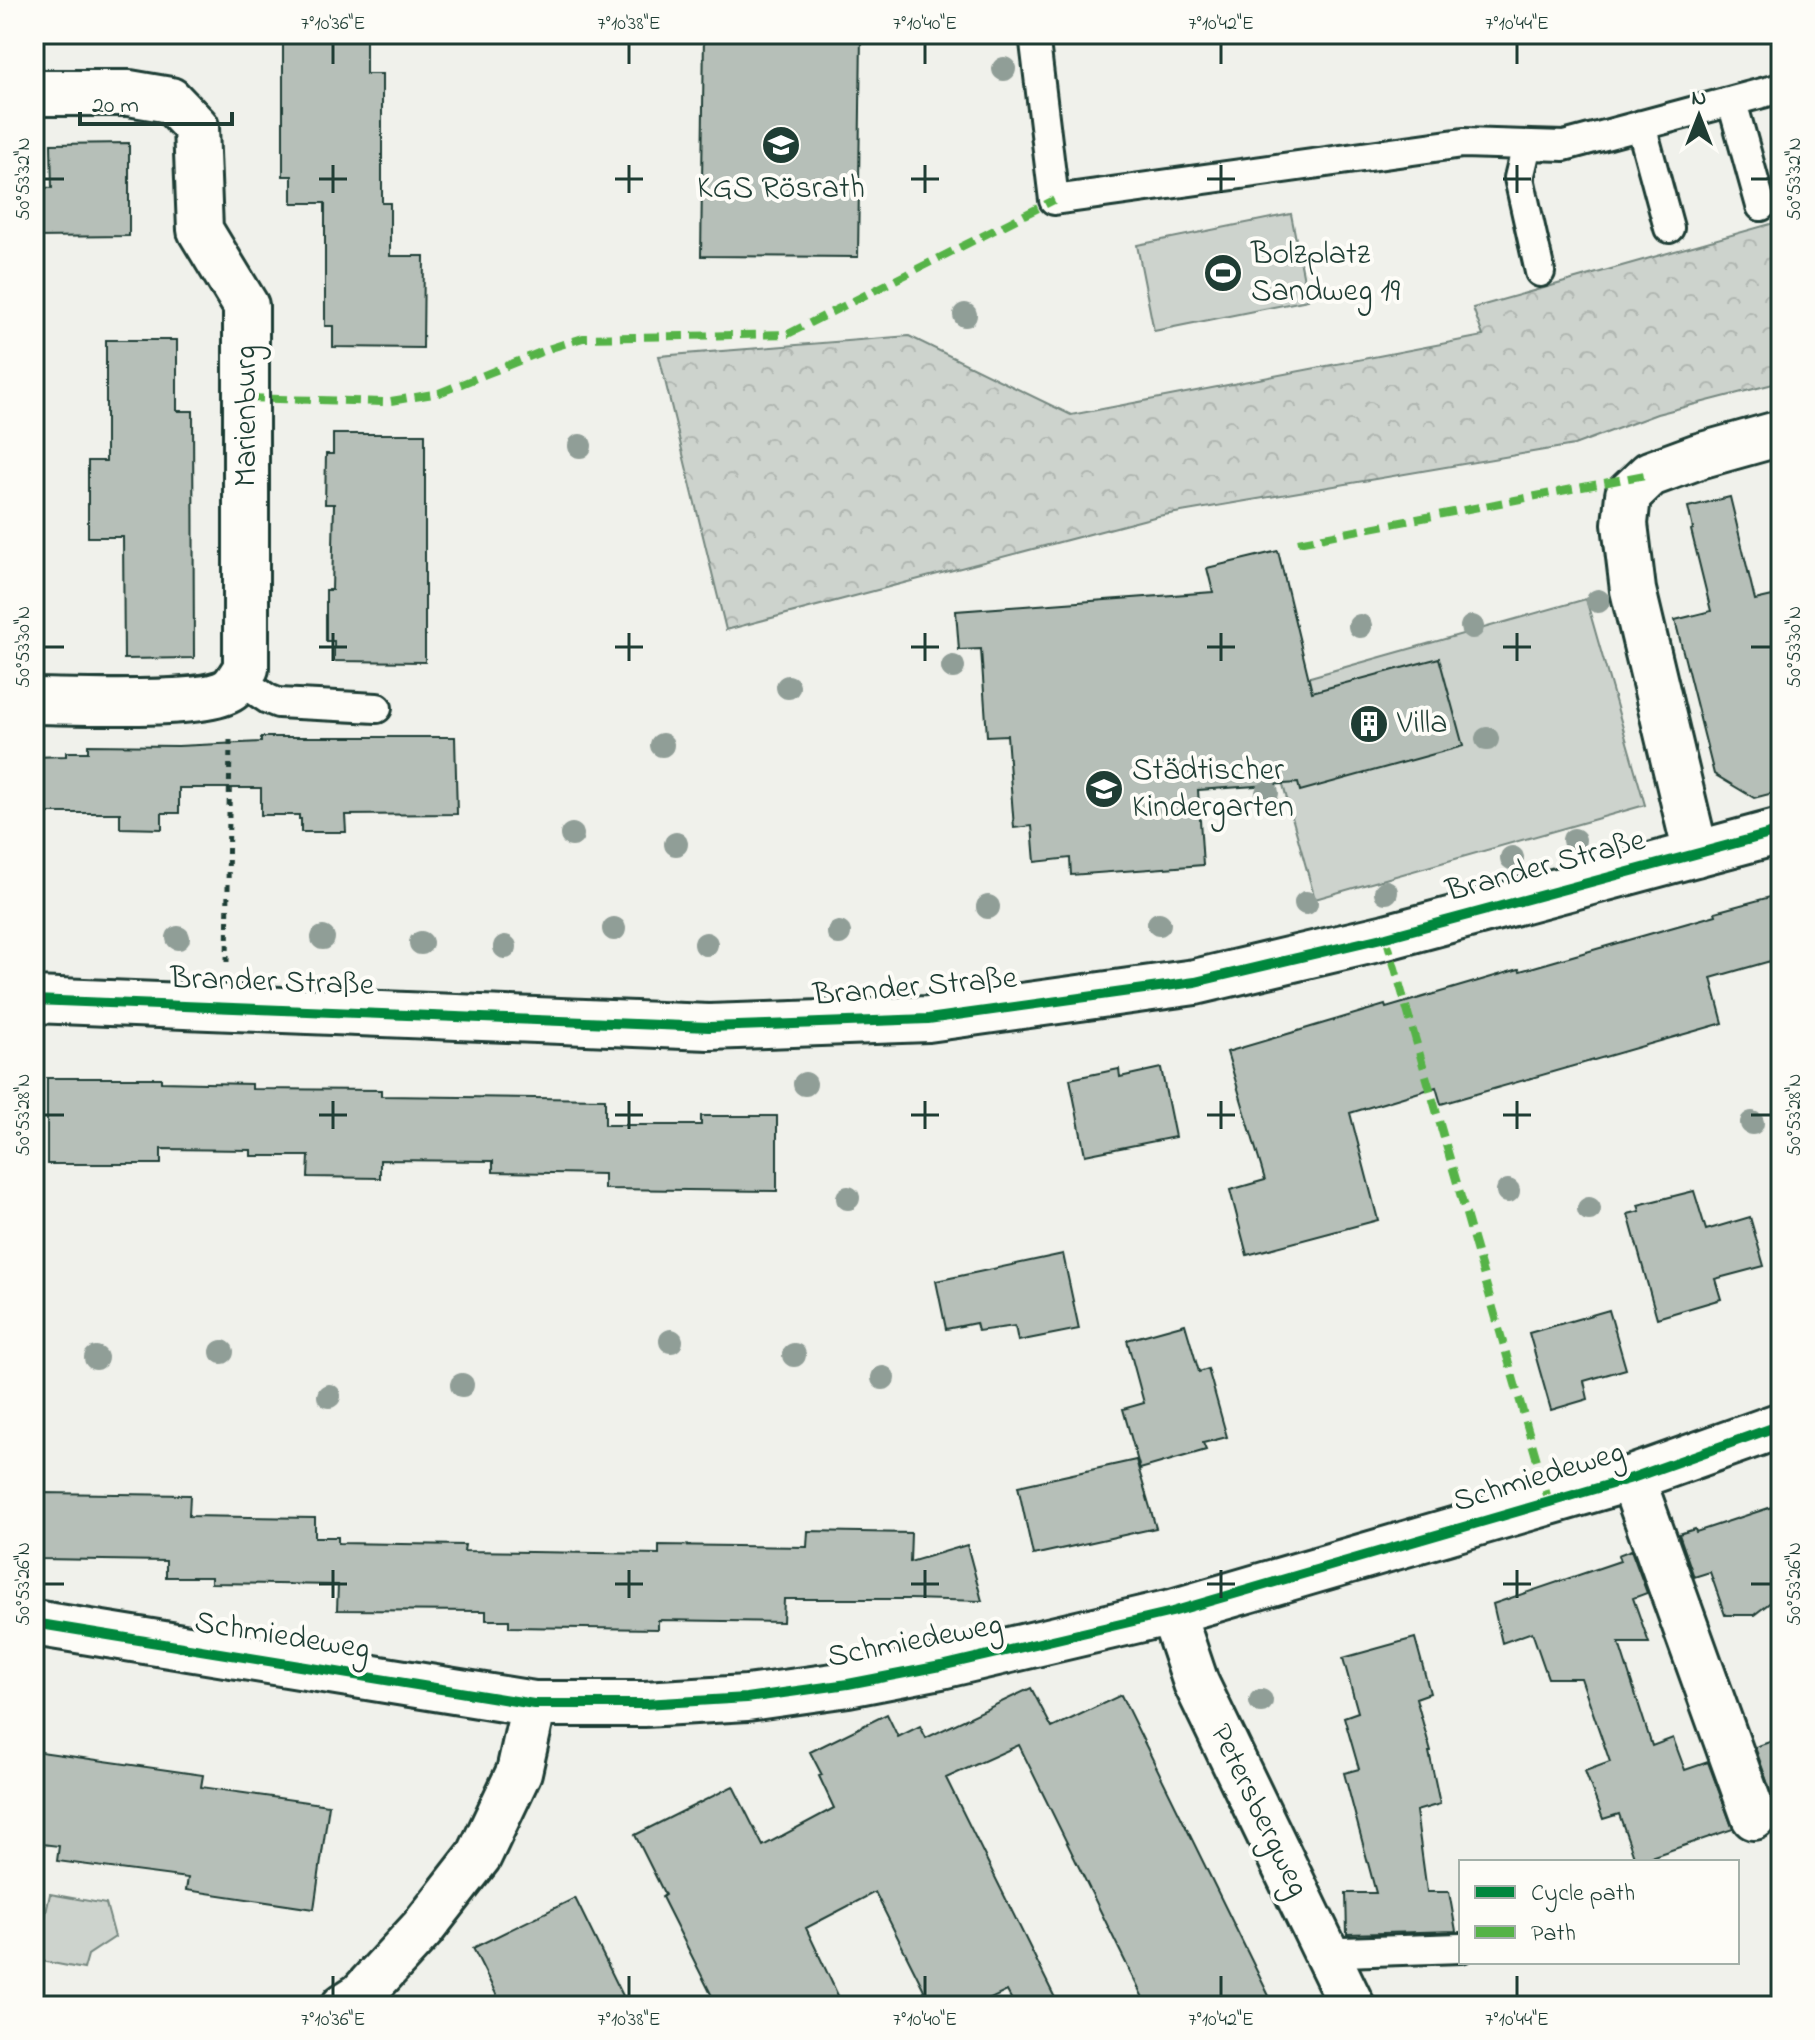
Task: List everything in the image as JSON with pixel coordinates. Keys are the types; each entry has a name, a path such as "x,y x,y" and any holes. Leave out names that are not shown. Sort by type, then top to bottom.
{"street":[{"name":"Marienburg","path":"34,93 129,93 170,100 196,127 200,230 246,306 246,668 234,684"},
{"path":"1696,854 1633,590 1625,524 1628,495 1650,474 1699,456 1781,433"},
{"path":"34,701 167,702 205,697 234,684"},
{"name":"Brander Straße","path":"34,1000 709,1027 928,1019 1195,982 1386,937 1781,831"},
{"name":"Schmiedeweg","path":"34,1623 534,1704 644,1704 747,1698 941,1666 1172,1612 1632,1478 1781,1425"},
{"name":"Schmiedeweg","path":"1632,1478 1754,1817"},
{"name":"Petersbergweg","path":"1172,1612 1196,1683 1352,2006"},
{"path":"344,2006 361,1995 422,1929 479,1856 519,1772 534,1704"}],"lane":[{"path":"1034,34 1054,200 1463,143 1564,146 1781,88"},
{"path":"1732,102 1761,206"},
{"path":"1641,125 1669,228"},
{"path":"1527,145 1519,178 1540,272"},
{"path":"234,684 278,703 377,708"},
{"path":"1329,1958 1343,1952 1459,1948"}],"path":[{"path":"228,933 234,684"}],"green space":[{"name":"Bolzplatz Sandweg 19","path":"1291,214 1308,300 1154,331 1137,245"},
{"path":"1781,221 1781,382 1657,414 1574,445 1158,516 726,630 659,356 909,336 1071,415 1483,336 1473,308"},
{"path":"1586,599 1645,805 1315,899 1257,692"},
{"path":"50,1894 106,1904 115,1937 88,1955 84,1969 36,1960"}],"building":[{"path":"283,34 366,34 366,74 382,74 382,203 390,203 390,256 424,256 423,348 333,347 333,326 325,326 325,203 292,203 292,176 283,176"},
{"name":"KGS Rösrath","path":"704,34 861,34 858,257 701,256"},
{"path":"129,143 129,236 34,237 34,187 52,188 51,144"},
{"path":"106,340 177,340 177,411 193,411 194,658 124,659 123,537 88,537 88,461 106,461"},
{"path":"333,434 425,434 425,662 334,661 334,641 326,641 326,590 332,590 334,504 325,504 326,454 333,454"},
{"path":"1730,497 1755,600 1781,594 1781,791 1754,798 1714,774 1675,620 1711,611 1688,507"},
{"path":"1278,551 1312,692 1439,658 1463,746 1300,791 1298,783 1198,790 1203,865 1071,875 1070,858 1035,862 1032,826 1014,828 1007,735 987,736 981,649 959,650 956,611 1213,592 1207,568"},
{"path":"261,737 455,737 457,814 345,815 346,832 301,832 299,815 261,815 261,788 179,788 179,813 162,813 162,829 120,828 120,813 34,813 34,757 88,752 88,745 178,746 261,742"},
{"path":"1781,894 1781,958 1711,978 1723,1023 1441,1104 1436,1087 1350,1113 1378,1220 1247,1255 1230,1190 1265,1180 1227,1052 1385,1005 1386,1008 1520,971"},
{"path":"1161,1068 1175,1137 1085,1155 1070,1079 1119,1069 1120,1077"},
{"path":"47,1078 161,1078 161,1082 252,1084 252,1089 381,1090 381,1096 605,1099 605,1125 701,1125 701,1116 777,1116 777,1191 604,1189 604,1174 493,1172 493,1161 380,1160 380,1178 308,1177 309,1156 251,1156 251,1150 161,1149 161,1164 47,1164"},
{"path":"1694,1191 1706,1230 1750,1217 1764,1266 1715,1279 1721,1299 1657,1318 1628,1214 1640,1211 1638,1205"},
{"path":"1063,1254 1079,1329 1018,1341 1015,1326 978,1331 976,1323 946,1329 936,1281"},
{"path":"1609,1310 1626,1369 1584,1381 1588,1399 1551,1410 1529,1333"},
{"path":"1185,1324 1199,1372 1208,1369 1227,1437 1203,1443 1206,1450 1140,1469 1123,1409 1144,1403 1127,1340"},
{"path":"1136,1460 1156,1528 1033,1555 1018,1486"},
{"path":"41,1493 190,1495 189,1516 315,1518 315,1537 338,1537 338,1543 465,1545 464,1551 659,1554 659,1545 807,1547 808,1531 911,1533 910,1562 967,1545 982,1601 784,1599 783,1622 658,1620 658,1629 509,1627 509,1620 486,1620 486,1611 337,1610 338,1585 211,1583 211,1577 166,1577 166,1561 40,1559"},
{"path":"1781,1504 1781,1594 1754,1615 1725,1615 1710,1572 1694,1577 1679,1534 1695,1529 1696,1532"},
{"path":"1631,1550 1647,1593 1633,1598 1649,1643 1619,1643 1652,1746 1673,1738 1685,1770 1708,1762 1733,1829 1642,1860 1635,1860 1619,1814 1603,1819 1585,1771 1610,1762 1581,1678 1548,1678 1532,1632 1502,1643 1493,1604 1620,1561 1618,1555"},
{"path":"1415,1638 1430,1693 1416,1698 1431,1752 1440,1804 1416,1811 1427,1892 1449,1892 1456,1931 1347,1934 1346,1893 1376,1893 1344,1773 1359,1769 1344,1717 1358,1712 1343,1658"},
{"path":"1031,1688 1052,1728 1121,1695 1274,2006 1147,2006 1019,1745 946,1778 1059,2006 1015,2006 1007,1991 976,2006 932,2006 875,1892 806,1928 843,2006 717,2006 662,1897 665,1895 635,1835 733,1786 763,1846 834,1808 810,1752 887,1714 898,1737 920,1726 926,1738"},
{"path":"1781,1738 1781,1812 1778,1813 1755,1747"},
{"path":"34,1751 203,1775 201,1787 329,1805 314,1909 186,1890 188,1878 57,1861 59,1846 34,1843"},
{"path":"575,1898 628,2006 502,2006 473,1948"}],"marked path":[{"path":"247,398 385,402 439,393 583,338 788,334 1054,200"},
{"path":"1298,542 1650,474"},
{"path":"1386,937 1549,1502"},
{"path":"34,2004 46,2006"}],"cycle path":[{"path":"34,1000 709,1027 928,1019 1195,982 1386,937 1781,831"},
{"path":"34,1623 534,1704 644,1704 747,1698 848,1684 941,1666 1172,1612 1632,1478 1781,1425"}],"place":[{"name":"KGS Rösrath","path":"781,145"},
{"name":"Bolzplatz Sandweg 19","path":"1223,273"},
{"name":"Villa","path":"1369,724"},
{"name":"Städtischer Kindergarten","path":"1104,789"}]}
